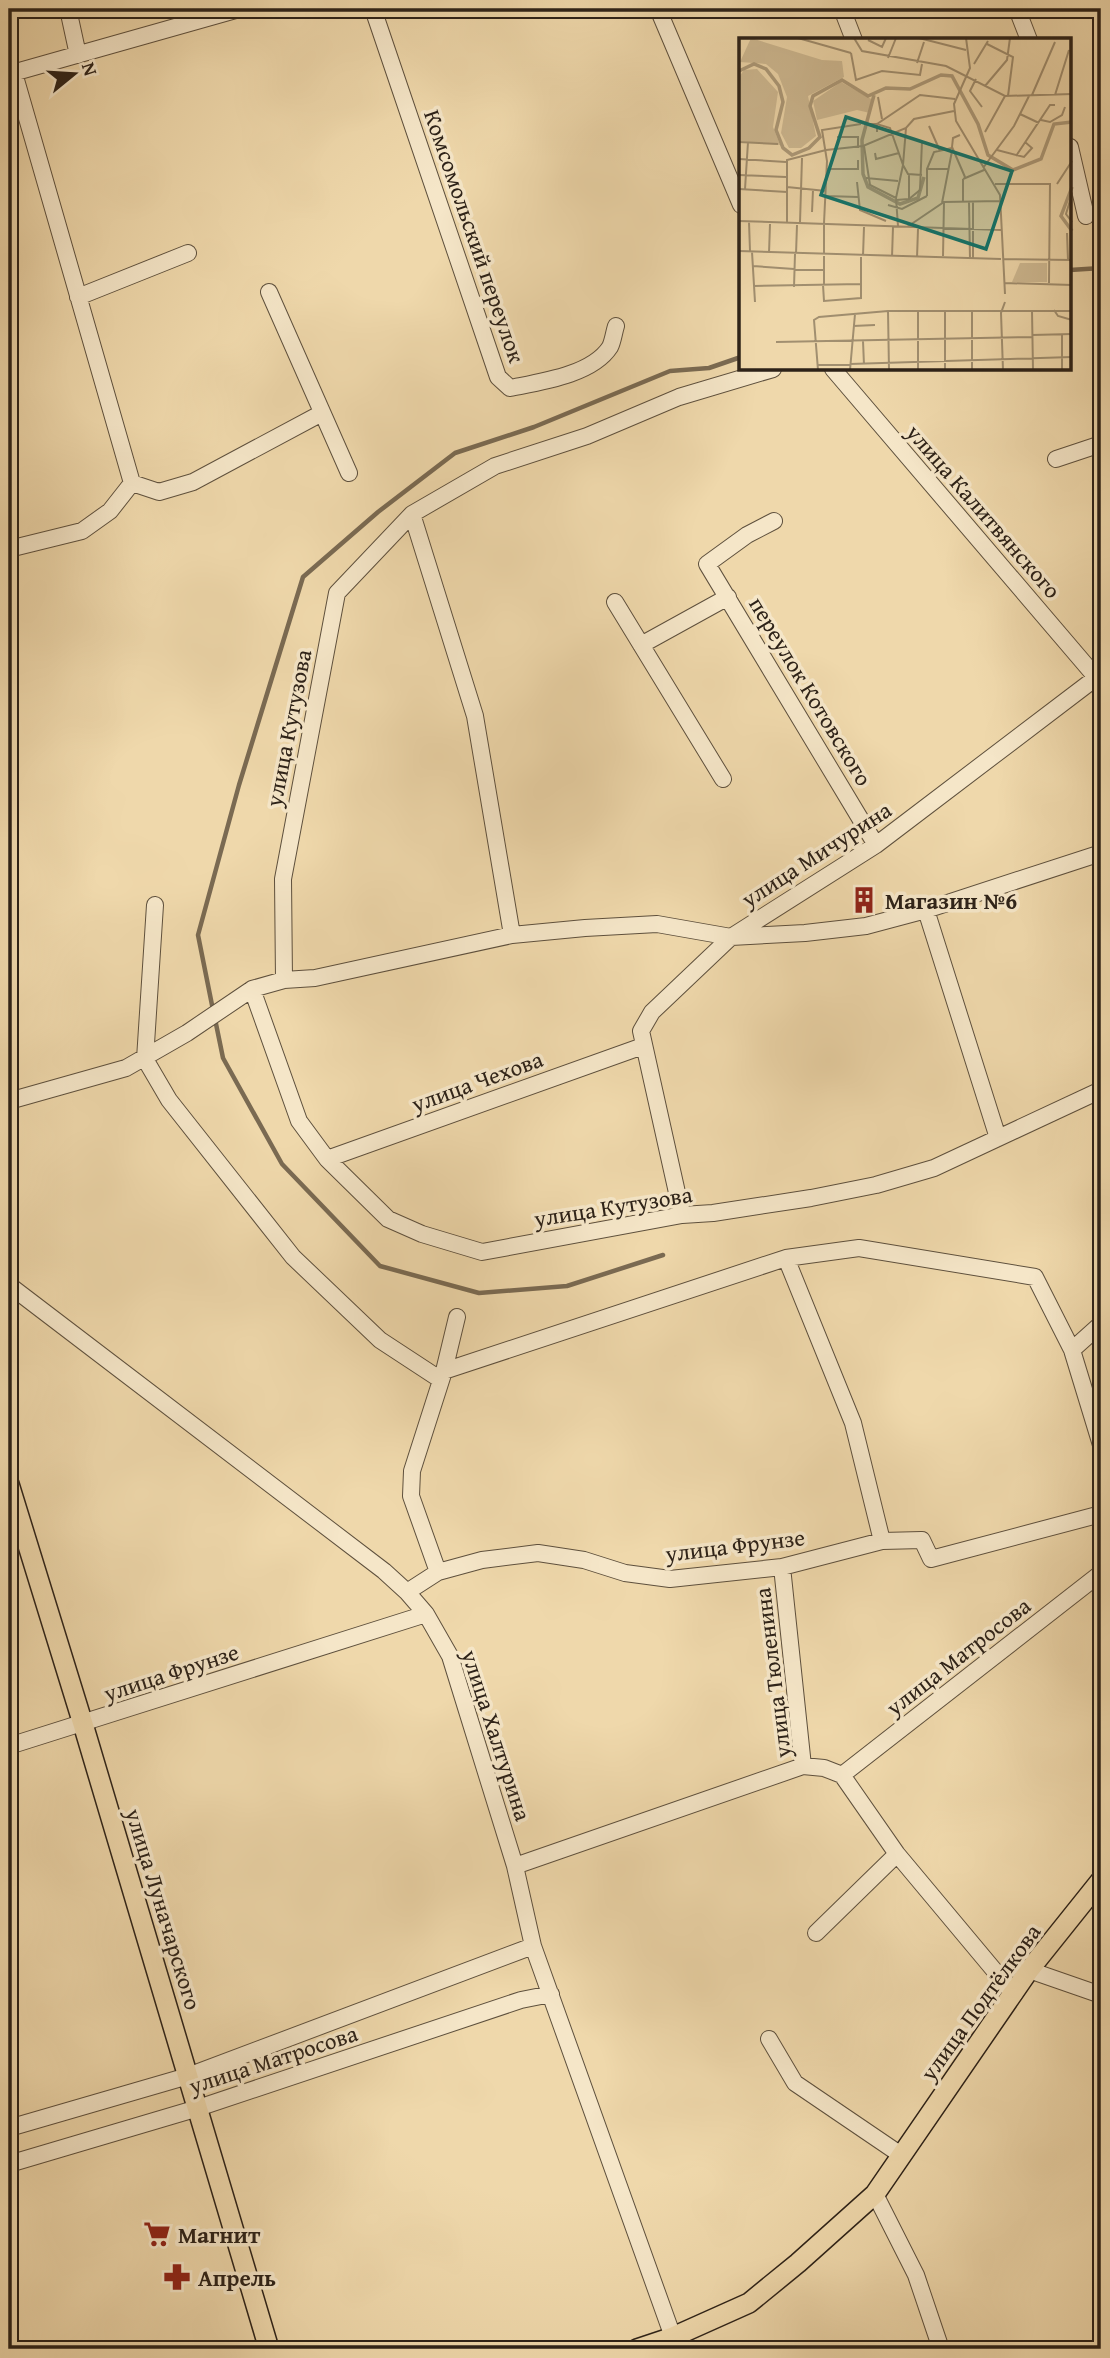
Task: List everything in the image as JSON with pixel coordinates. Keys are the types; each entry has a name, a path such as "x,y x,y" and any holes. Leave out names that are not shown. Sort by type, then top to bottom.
{"main road":[{"name":"улица Луначарского","path":"9,1484 269,2349"},
{"name":"улица Подтёлкова","path":"637,2349 673,2337 749,2303 875,2194 1029,1970 1101,1880"}],"street":[{"path":"68,9 78,55"},
{"path":"132,483 11,74 239,9"},
{"name":"Комсомольский переулок","path":"373,9 498,377 510,388 591,366 610,346 616,326"},
{"path":"658,9 739,200"},
{"path":"842,9 852,38"},
{"path":"1017,9 1028,38"},
{"path":"1072,156 1086,216"},
{"path":"78,297 188,253"},
{"path":"269,292 349,473"},
{"name":"улица Кутузова","path":"284,980 283,879 337,593 412,514 495,466 587,436 679,397 766,371"},
{"name":"улица Калитвянского","path":"835,371 1100,679"},
{"path":"132,483 159,492 193,482 322,414"},
{"path":"1056,459 1101,444"},
{"path":"9,549 82,531 110,511 132,483"},
{"path":"412,514 475,716 512,935"},
{"name":"переулок Котовского","path":"774,521 747,535 707,564 876,845"},
{"name":"переулок Котовского","path":"641,645 728,597"},
{"path":"615,602 723,779"},
{"name":"улица Мичурина","path":"9,1101 126,1068 145,1059 252,989 284,980 315,978 512,935 657,925 731,937 876,845 1100,679"},
{"path":"682,1214 641,1031 652,1012 731,937 866,926 926,911 1101,853"},
{"path":"155,905 145,1059 169,1100 293,1258 380,1340 442,1375 786,1258 859,1248 1035,1277 1072,1350 1101,1445"},
{"path":"926,911 999,1138"},
{"name":"улица Кутузова","path":"252,989 299,1121 327,1158 388,1219 422,1234 482,1252 682,1214 713,1213 876,1185 934,1168 1101,1090"},
{"name":"улица Чехова","path":"327,1158 643,1046"},
{"path":"786,1258 853,1423 881,1541"},
{"name":"улица Халтурина","path":"9,1285 384,1571 426,1614 450,1656 515,1866 533,1946 673,2337"},
{"path":"438,1572 411,1496 412,1471 457,1318"},
{"path":"1072,1350 1101,1324"},
{"name":"улица Фрунзе","path":"407,1592 438,1572 482,1560 538,1553 583,1560 625,1573 670,1579 782,1567 881,1541 922,1540 931,1559 1101,1514"},
{"name":"улица Тюленина","path":"782,1567 803,1766 824,1768 842,1775"},
{"name":"улица Матросова","path":"842,1775 1101,1573"},
{"name":"улица Фрунзе","path":"9,1746 426,1614"},
{"path":"515,1866 803,1766"},
{"path":"842,1775 897,1854 1014,1994"},
{"path":"816,1933 897,1854"},
{"name":"улица Матросова","path":"9,2128 188,2076 533,1946"},
{"path":"1029,1970 1101,1995"},
{"name":"улица Матросова","path":"9,2164 198,2108 521,2000 551,1994"},
{"path":"769,2039 795,2083 901,2155"},
{"path":"875,2194 916,2275 941,2349"}],"waterway":[{"path":"1072,270 1101,268"},
{"path":"213,1010 198,935 239,785 303,577 378,512 455,453 534,427 670,371 709,368 739,358"},
{"path":"215,1019 223,1058 282,1164 380,1266 479,1293 567,1286 663,1255"}],"place":[{"name":"Магазин №6","path":"864,900"},
{"name":"Магнит","path":"157,2234"},
{"name":"Апрель","path":"177,2277"}]}
